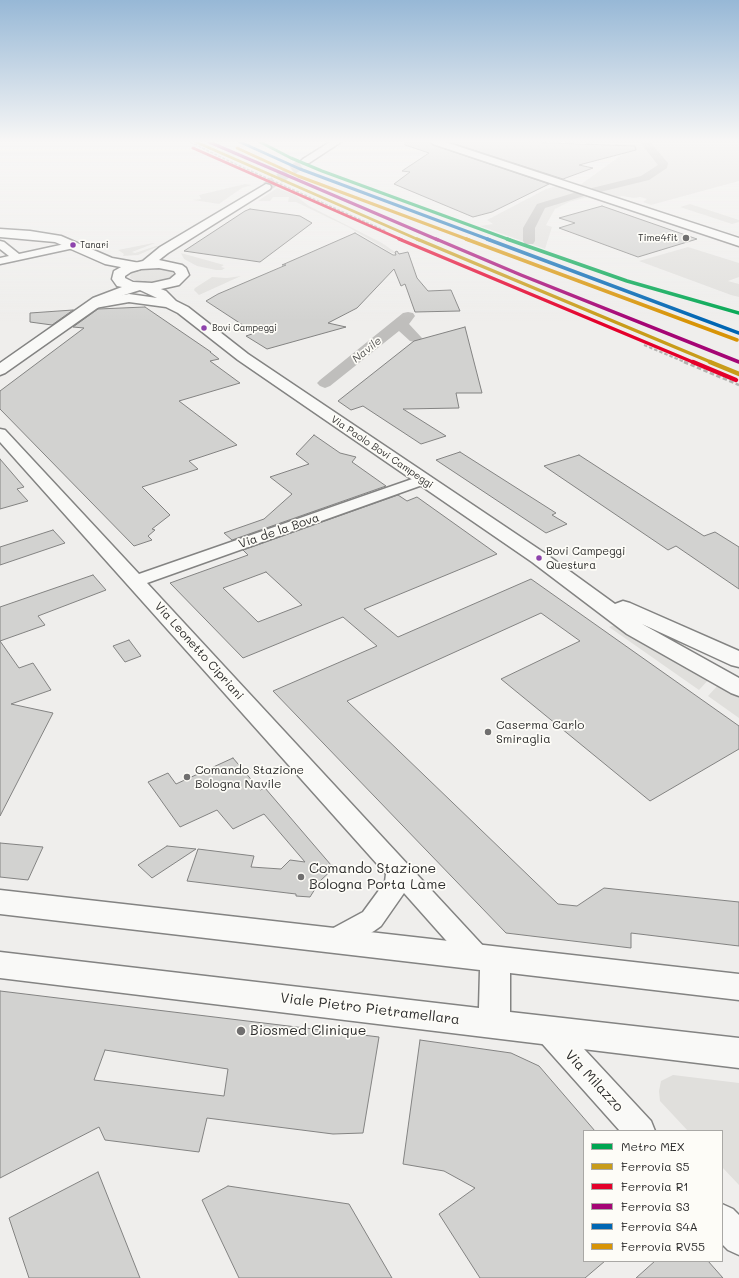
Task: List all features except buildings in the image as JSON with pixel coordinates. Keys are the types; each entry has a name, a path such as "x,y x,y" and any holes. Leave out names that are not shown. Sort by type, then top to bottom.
{"street":[{"path":"96,302 124,270 140,265 241,202"},
{"path":"619,202 739,242"},
{"path":"0,233 42,237 74,245 113,263 172,266 180,269 183,275 171,283 118,292 96,302 0,370"},
{"path":"0,244 17,257"},
{"path":"0,261 74,245"},
{"path":"172,266 168,256 173,245"},
{"name":"Via Paolo Bovi Campeggi","path":"88,251 92,259 97,264 119,277 126,284 141,287 161,294 243,357 585,590 636,629 739,688"},
{"path":"171,283 184,304 177,307"},
{"name":"Via Paolo Bovi Campeggi","path":"96,302 129,298 143,299 177,307"},
{"name":"Via Leonetto Cipriani","path":"0,432 399,870 486,958"},
{"name":"Via de la Bova","path":"136,581 423,480"},
{"name":"Via Paolo Bovi Campeggi","path":"585,590 739,660"},
{"path":"335,940 372,919 397,884 399,870"},
{"path":"0,902 739,987"},
{"path":"486,958 494,1024"},
{"name":"Viale Pietro Pietramellara","path":"0,965 739,1053"},
{"name":"Via Milazzo","path":"548,1030 639,1130"},
{"path":"723,1221 739,1239"}],"shaded area":[{"path":"204,202 222,202 219,204"},
{"path":"288,202 303,202 309,206 382,243 398,254 390,252 350,228 296,202"},
{"path":"522,202 570,202 555,209 546,225 552,227 545,249 480,226 493,224 487,220"},
{"path":"643,202 663,202 651,205"},
{"path":"690,204 739,220 739,222 732,224 680,207"},
{"path":"155,243 132,252 135,253 159,246 138,255 123,256 124,254 118,250"},
{"path":"688,247 739,263 739,277 728,281 739,284 739,297 639,261"},
{"path":"181,253 224,265 221,267 225,268 222,270 216,270 197,266 184,259"},
{"path":"147,268 166,269 173,273 172,276 165,280 151,283 138,282 130,278 131,273"},
{"path":"241,276 199,295 194,290 212,277 227,278"},
{"path":"615,625 710,678 699,690 609,627"},
{"path":"720,683 733,691 739,698 739,718 708,696"},
{"path":"673,1075 739,1083 739,1185 723,1168 723,1130 687,1130 660,1101 659,1091 661,1081"}],"waterway":[{"path":"529,241 529,228 541,206 553,202"},
{"name":"Navile","path":"325,383 408,316"},
{"path":"404,320 402,324 404,328 415,338"}],"railway":[{"path":"320,202 386,231"},
{"path":"644,345 687,363"},
{"path":"684,362 739,385"}],"metro line":[{"name":"MEX","path":"406,202 627,281 739,313"}],"rail line":[{"name":"R1","path":"314,202 736,380"},
{"name":"S5","path":"330,202 739,374"},
{"name":"S3","path":"349,202 521,275 739,362"},
{"name":"RV55","path":"367,202 737,340"},
{"name":"S4A","path":"387,202 739,333"}],"place":[{"name":"Time4fit","path":"686,238"},
{"name":"Tanari","path":"73,245"},
{"name":"Bovi Campeggi","path":"204,328"},
{"name":"Bovi Campeggi Questura","path":"539,558"},
{"name":"Caserma Carlo Smiraglia","path":"488,732"},
{"name":"Comando Stazione Bologna Navile","path":"187,777"},
{"name":"Comando Stazione Bologna Porta Lame","path":"301,877"},
{"name":"Biosmed Clinique","path":"241,1031"}]}
